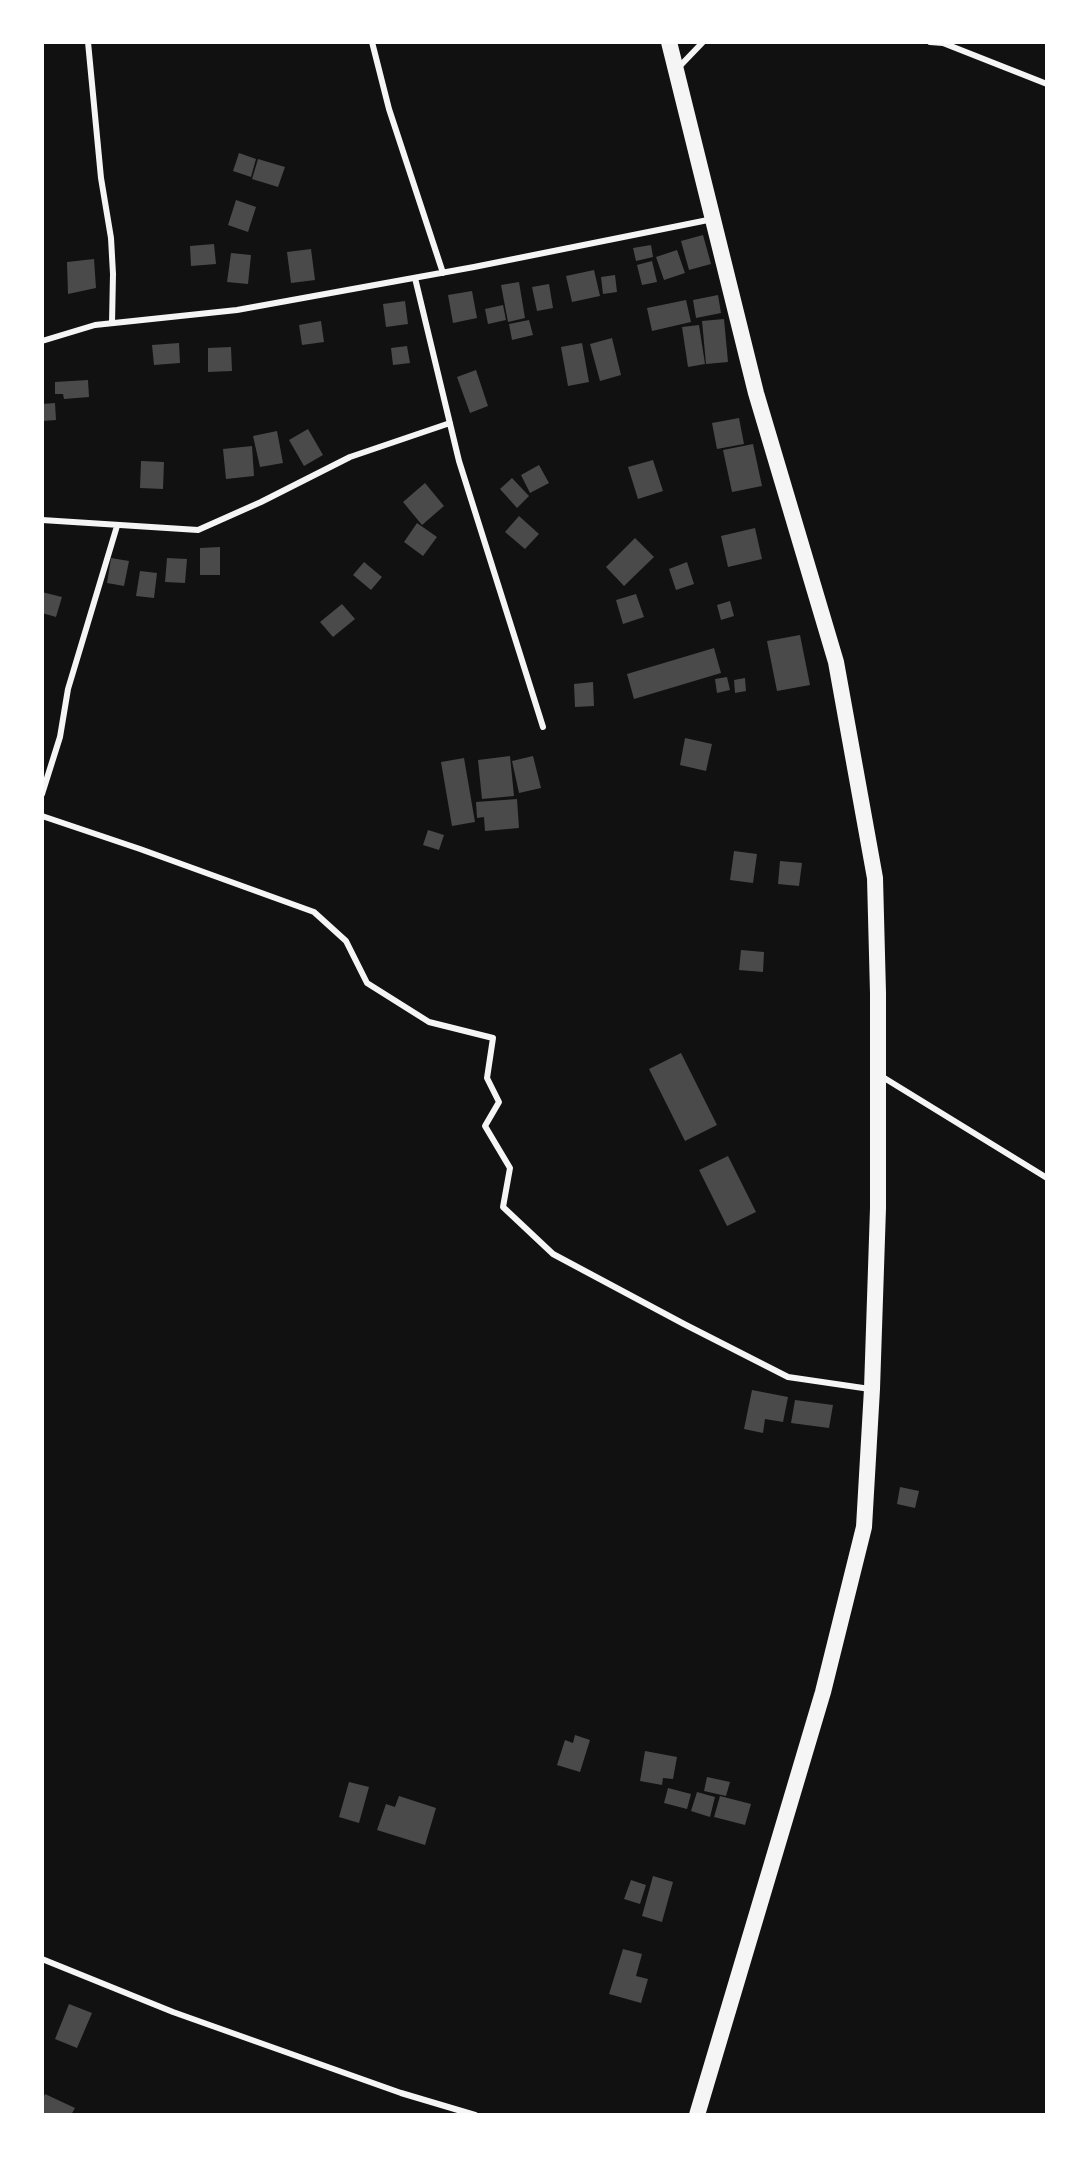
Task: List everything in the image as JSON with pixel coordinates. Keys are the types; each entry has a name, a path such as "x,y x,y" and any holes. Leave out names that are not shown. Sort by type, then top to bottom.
{"highway":[{"path":"669,42 756,393 836,662 875,878 878,1074 878,1208 872,1389 864,1527 823,1692 697,2115"}],"street":[{"path":"88,42 101,178 111,238 112,323"},
{"path":"372,42 389,109 443,273"},
{"path":"676,70 703,42"},
{"path":"930,42 944,43 1047,84"},
{"path":"42,341 94,325 237,310 443,273 713,219"},
{"path":"415,278 459,461 543,727"},
{"path":"42,520 198,530 261,502 350,457 450,423"},
{"path":"42,794 60,737 68,689 117,526"},
{"path":"42,816 314,912 346,941 368,983 429,1022 493,1038 487,1078 499,1102 484,1126 510,1168 503,1207 553,1254 788,1377 872,1389"},
{"path":"878,1074 1047,1178"},
{"path":"42,1959 184,2016 401,2093 475,2115"}],"building":[{"path":"239,153 256,159 251,177 233,171"},
{"path":"258,159 285,167 278,187 252,179"},
{"path":"236,200 256,207 248,232 228,225"},
{"path":"703,235 711,264 689,270 681,241"},
{"path":"214,244 216,264 191,266 190,246"},
{"path":"651,245 653,257 636,261 633,248"},
{"path":"311,249 315,280 291,283 287,252"},
{"path":"677,250 685,273 664,280 656,257"},
{"path":"231,253 251,255 248,284 227,282"},
{"path":"94,259 96,288 68,294 67,262"},
{"path":"652,261 657,282 642,285 637,265"},
{"path":"594,270 600,296 572,302 566,276"},
{"path":"615,275 617,292 603,294 601,277"},
{"path":"519,282 525,318 508,322 501,285"},
{"path":"549,284 553,308 537,311 532,287"},
{"path":"472,291 477,318 453,323 448,295"},
{"path":"718,295 721,313 696,318 693,300"},
{"path":"686,300 691,322 652,331 647,308"},
{"path":"405,301 408,324 386,327 383,304"},
{"path":"503,305 506,320 488,324 485,309"},
{"path":"724,319 728,362 706,364 702,321"},
{"path":"529,320 533,335 512,340 509,324"},
{"path":"321,321 324,342 302,345 299,325"},
{"path":"699,325 705,364 688,367 682,327"},
{"path":"612,338 621,375 600,381 590,344"},
{"path":"179,343 180,363 154,365 152,345"},
{"path":"582,343 589,382 568,386 561,347"},
{"path":"407,346 410,363 393,365 391,348"},
{"path":"231,347 232,371 208,372 208,348"},
{"path":"476,370 488,406 470,413 457,377"},
{"path":"88,380 89,397 64,399 63,394 55,394 55,382"},
{"path":"55,403 56,420 42,421 42,404"},
{"path":"739,418 744,444 717,449 712,423"},
{"path":"308,429 323,455 304,466 289,440"},
{"path":"277,431 283,463 260,467 253,436"},
{"path":"753,444 762,486 732,492 723,450"},
{"path":"252,446 254,476 226,479 223,449"},
{"path":"653,460 663,491 638,499 628,467"},
{"path":"141,461 164,462 163,489 140,488"},
{"path":"539,465 549,483 530,493 521,475"},
{"path":"512,478 529,496 517,508 500,489"},
{"path":"425,483 444,506 422,525 403,502"},
{"path":"519,516 539,534 525,549 505,532"},
{"path":"417,523 437,537 423,556 404,542"},
{"path":"755,528 762,559 728,567 721,536"},
{"path":"635,538 654,557 624,586 606,567"},
{"path":"220,547 220,575 200,575 200,548"},
{"path":"111,558 129,561 124,586 107,583"},
{"path":"167,558 187,559 185,583 165,582"},
{"path":"364,562 382,577 371,590 353,575"},
{"path":"687,562 694,584 676,590 669,569"},
{"path":"140,571 157,573 154,598 136,596"},
{"path":"42,592 62,597 56,617 42,613"},
{"path":"636,594 644,617 623,624 616,600"},
{"path":"730,601 734,616 721,620 717,605"},
{"path":"342,604 355,619 333,637 320,622"},
{"path":"800,635 810,685 777,691 767,641"},
{"path":"714,648 721,673 634,699 627,674"},
{"path":"727,677 730,690 717,693 715,679"},
{"path":"745,678 746,691 735,693 734,680"},
{"path":"593,682 594,706 575,707 574,684"},
{"path":"685,738 712,744 706,771 680,765"},
{"path":"510,756 514,796 482,799 478,760"},
{"path":"533,756 541,788 519,793 512,761"},
{"path":"464,758 475,822 452,826 441,762"},
{"path":"517,799 519,828 485,831 484,817 477,818 476,802"},
{"path":"428,830 444,835 439,850 423,845"},
{"path":"734,851 757,854 753,883 730,880"},
{"path":"780,861 802,863 799,886 778,884"},
{"path":"741,950 764,952 763,972 739,970"},
{"path":"681,1053 717,1125 685,1141 649,1069"},
{"path":"728,1156 756,1212 727,1226 699,1170"},
{"path":"752,1390 788,1397 783,1422 765,1419 763,1433 744,1429"},
{"path":"795,1400 833,1405 829,1428 791,1423"},
{"path":"900,1487 919,1491 915,1508 897,1504"},
{"path":"575,1735 590,1740 580,1772 557,1765 565,1740 573,1743"},
{"path":"645,1751 677,1757 673,1779 663,1778 662,1785 640,1781"},
{"path":"707,1777 730,1782 726,1796 704,1791"},
{"path":"349,1782 369,1787 359,1823 339,1817"},
{"path":"668,1788 691,1794 687,1809 664,1803"},
{"path":"697,1792 715,1797 710,1817 691,1811"},
{"path":"399,1796 436,1808 425,1845 377,1830 386,1804 395,1807"},
{"path":"720,1796 751,1804 745,1825 714,1817"},
{"path":"653,1876 673,1882 662,1922 642,1916"},
{"path":"631,1880 646,1885 640,1904 624,1899"},
{"path":"623,1949 642,1954 636,1976 648,1979 641,2003 609,1994"},
{"path":"69,2004 92,2013 77,2048 55,2039"},
{"path":"45,2094 75,2108 71,2115 42,2115 42,2100"}]}
